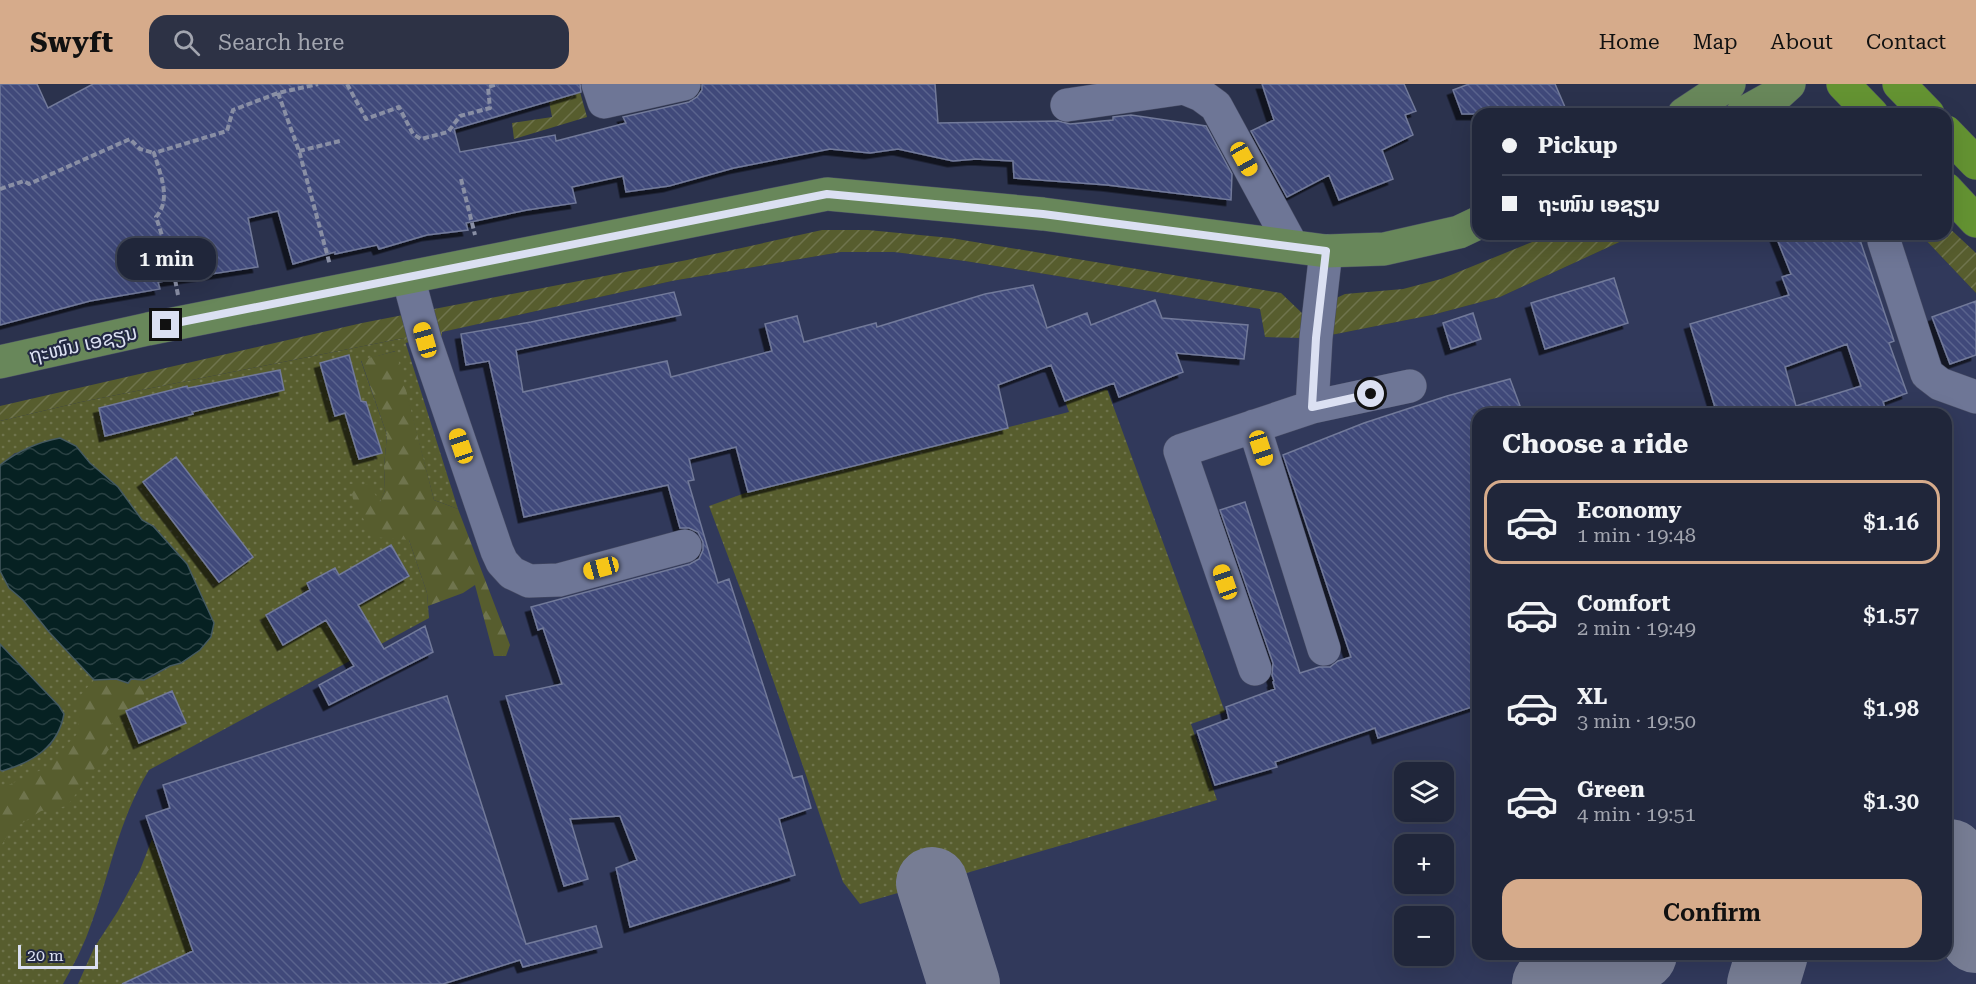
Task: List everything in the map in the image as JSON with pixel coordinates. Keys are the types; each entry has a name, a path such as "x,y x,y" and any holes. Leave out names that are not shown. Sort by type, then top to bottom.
{"highway":[{"path":"1843,84 1866,108"},
{"path":"1899,84 1922,108"},
{"path":"1952,138 1976,164"},
{"path":"1952,195 1976,221"}],"main road":[{"path":"1693,108 1729,84"},
{"path":"1754,108 1778,94 1789,84"},
{"name":"ຖະໜົນ ເອຊຽນ","path":"0,362 183,322 827,194 1043,214 1326,251 1384,249 1459,232 1472,226"}],"street":[{"path":"601,93 684,84"},
{"path":"1067,105 1184,88 1201,95 1216,106 1292,246"},
{"path":"1884,241 1927,375 1940,384 1976,397"},
{"path":"1312,407 1316,338 1326,251"},
{"path":"408,277 425,340 497,551 502,562 512,573 529,581 559,580 685,546"},
{"path":"1255,669 1180,450 1312,407 1410,386"},
{"path":"1254,426 1324,649"}],"path":[{"path":"0,189 24,180 30,184 130,138 140,149 154,153 227,131 232,110 278,93 318,84"},
{"path":"347,84 366,119 399,107 412,134 421,139 448,132 460,116 490,108 488,87 498,84"},
{"path":"278,93 299,151 337,292"},
{"path":"299,151 340,141"},
{"path":"154,153 164,189 163,209 156,217 173,269 183,322"},
{"path":"461,179 482,262"}],"shaded area":[{"path":"1624,240 1926,240 1976,293 1976,984 0,984 0,421 404,338 406,343 441,337 441,332 672,281 841,252 894,252 965,261 1260,309 1265,337 1326,336 1432,315 1500,297"}],"green space":[{"path":"580,92 587,117 514,139 512,123 552,117 549,101"},
{"path":"822,230 868,230 951,238 1281,293 1303,314 1303,338 1265,337 1260,309 965,261 894,252 841,252 672,281 442,332 442,336 405,343 404,338 81,402 0,421 0,406 362,323 687,260"},
{"path":"1952,231 1976,253 1976,293 1926,240 1952,240"},
{"path":"1537,240 1624,240 1500,297 1432,315 1326,336 1332,300 1345,294 1403,289 1441,279"},
{"path":"404,338 458,509 434,500 395,351 361,361 387,435 384,466 385,490 380,503 350,484 409,540 427,593 429,618 149,770 138,789 122,829 87,937 63,984 0,984 0,770 15,767 51,745 59,706 0,644 0,571 9,588 23,600 94,680 144,680 154,676 170,666 181,663 211,637 214,623 187,564 154,526 142,520 118,487 90,463 76,446 15,453 0,465 0,421 81,402"},
{"path":"396,351 434,500 458,509 510,645 506,656 494,656 475,585 463,593 428,606 427,593 409,540 373,537 353,499 350,484 369,485 380,502 385,490 384,466 387,435 361,360"},
{"path":"1107,389 1225,712 1191,724 1217,800 860,904 843,882 754,625 709,506 748,492 1069,412 1065,401"},
{"path":"116,679 127,683 130,679 144,680 144,703 126,711 109,726 110,748 67,806 41,811 10,831 0,848 0,789 45,768 79,732 77,699 94,680"},
{"path":"152,839 185,915 204,984 78,984 94,948 118,911 140,870"}],"water":[{"path":"60,438 76,446 90,463 118,487 142,520 153,526 187,564 214,623 211,637 200,650 181,663 170,666 144,680 131,679 128,683 116,679 94,680 23,600 9,588 0,571 0,465 28,448"},
{"path":"0,644 64,714 56,736 42,752 24,763 2,771 0,770"}],"building":[{"path":"0,84 37,84 48,108 93,84 580,84 581,92 454,129 460,152 555,135 556,141 626,123 623,117 689,102 697,97 702,90 702,84 935,84 938,123 1058,121 1070,124 1113,120 1113,117 1131,115 1206,126 1232,174 1231,200 1107,185 1014,178 1013,161 976,159 953,161 898,149 870,153 830,149 734,168 669,186 626,192 623,176 572,187 576,203 527,210 466,223 468,230 427,235 379,249 377,245 335,254 335,252 293,264 278,211 248,218 258,267 158,282 160,289 90,301 0,325"},
{"path":"1262,84 1404,84 1416,111 1405,115 1413,135 1382,150 1393,179 1339,200 1329,175 1287,197 1251,131 1274,120"},
{"path":"1469,84 1555,84 1565,108 1472,108 1472,114 1462,114 1453,90"},
{"path":"1777,240 1860,240 1894,341 1889,343 1907,393 1883,402 1885,408 1715,408 1690,324 1789,295 1782,277 1791,274","holes":["1847,344 1861,386 1796,406 1785,367"]},
{"path":"1614,278 1628,323 1545,349 1531,303"},
{"path":"1033,285 1047,328 1087,313 1091,325 1155,300 1162,318 1248,325 1244,359 1176,353 1183,372 1119,397 1114,383 1065,401 1051,365 998,385 1008,428 748,492 736,447 689,459 694,480 688,481 718,583 729,579 793,778 802,776 811,808 779,819 795,875 630,927 616,868 637,860 620,816 570,819 588,879 564,886 506,696 562,684 543,628 538,630 531,607 690,564 699,559 703,550 703,542 698,532 689,528 680,528 668,485 524,517 489,361 466,365 461,334 674,292 681,315 516,350 523,392 667,361 671,377 772,351 765,324 797,316 804,342 876,323 877,327 985,294"},
{"path":"1976,301 1976,355 1950,364 1932,317"},
{"path":"1473,313 1481,339 1451,349 1443,323"},
{"path":"349,355 361,401 366,402 382,453 359,459 345,413 335,416 320,363"},
{"path":"280,370 284,390 105,436 99,408 187,386 188,388"},
{"path":"1510,379 1521,408 1472,408 1472,707 1378,738 1375,728 1275,762 1277,767 1215,785 1197,731 1229,719 1226,707 1275,689 1272,675 1273,663 1220,510 1245,502 1300,673 1319,667 1330,667 1338,661 1351,657 1283,455 1364,423 1447,396"},
{"path":"176,457 253,557 219,582 143,482"},
{"path":"391,545 409,576 358,605 384,649 425,626 433,652 329,705 319,685 354,666 326,620 283,645 266,615 310,590 307,583 335,568 339,575"},
{"path":"172,691 186,723 139,743 126,711"},
{"path":"447,696 526,944 596,926 602,947 523,967 520,960 443,984 122,984 193,951 146,816 170,808 163,785"}],"taxiway":[{"path":"1952,861 1976,937"},
{"path":"932,883 964,984"},
{"path":"1548,984 1622,960"},
{"path":"1763,984 1770,960"}],"route":[{"path":"166,325 827,194 1043,214 1326,251 1316,338 1312,407 1371,394"}]}
